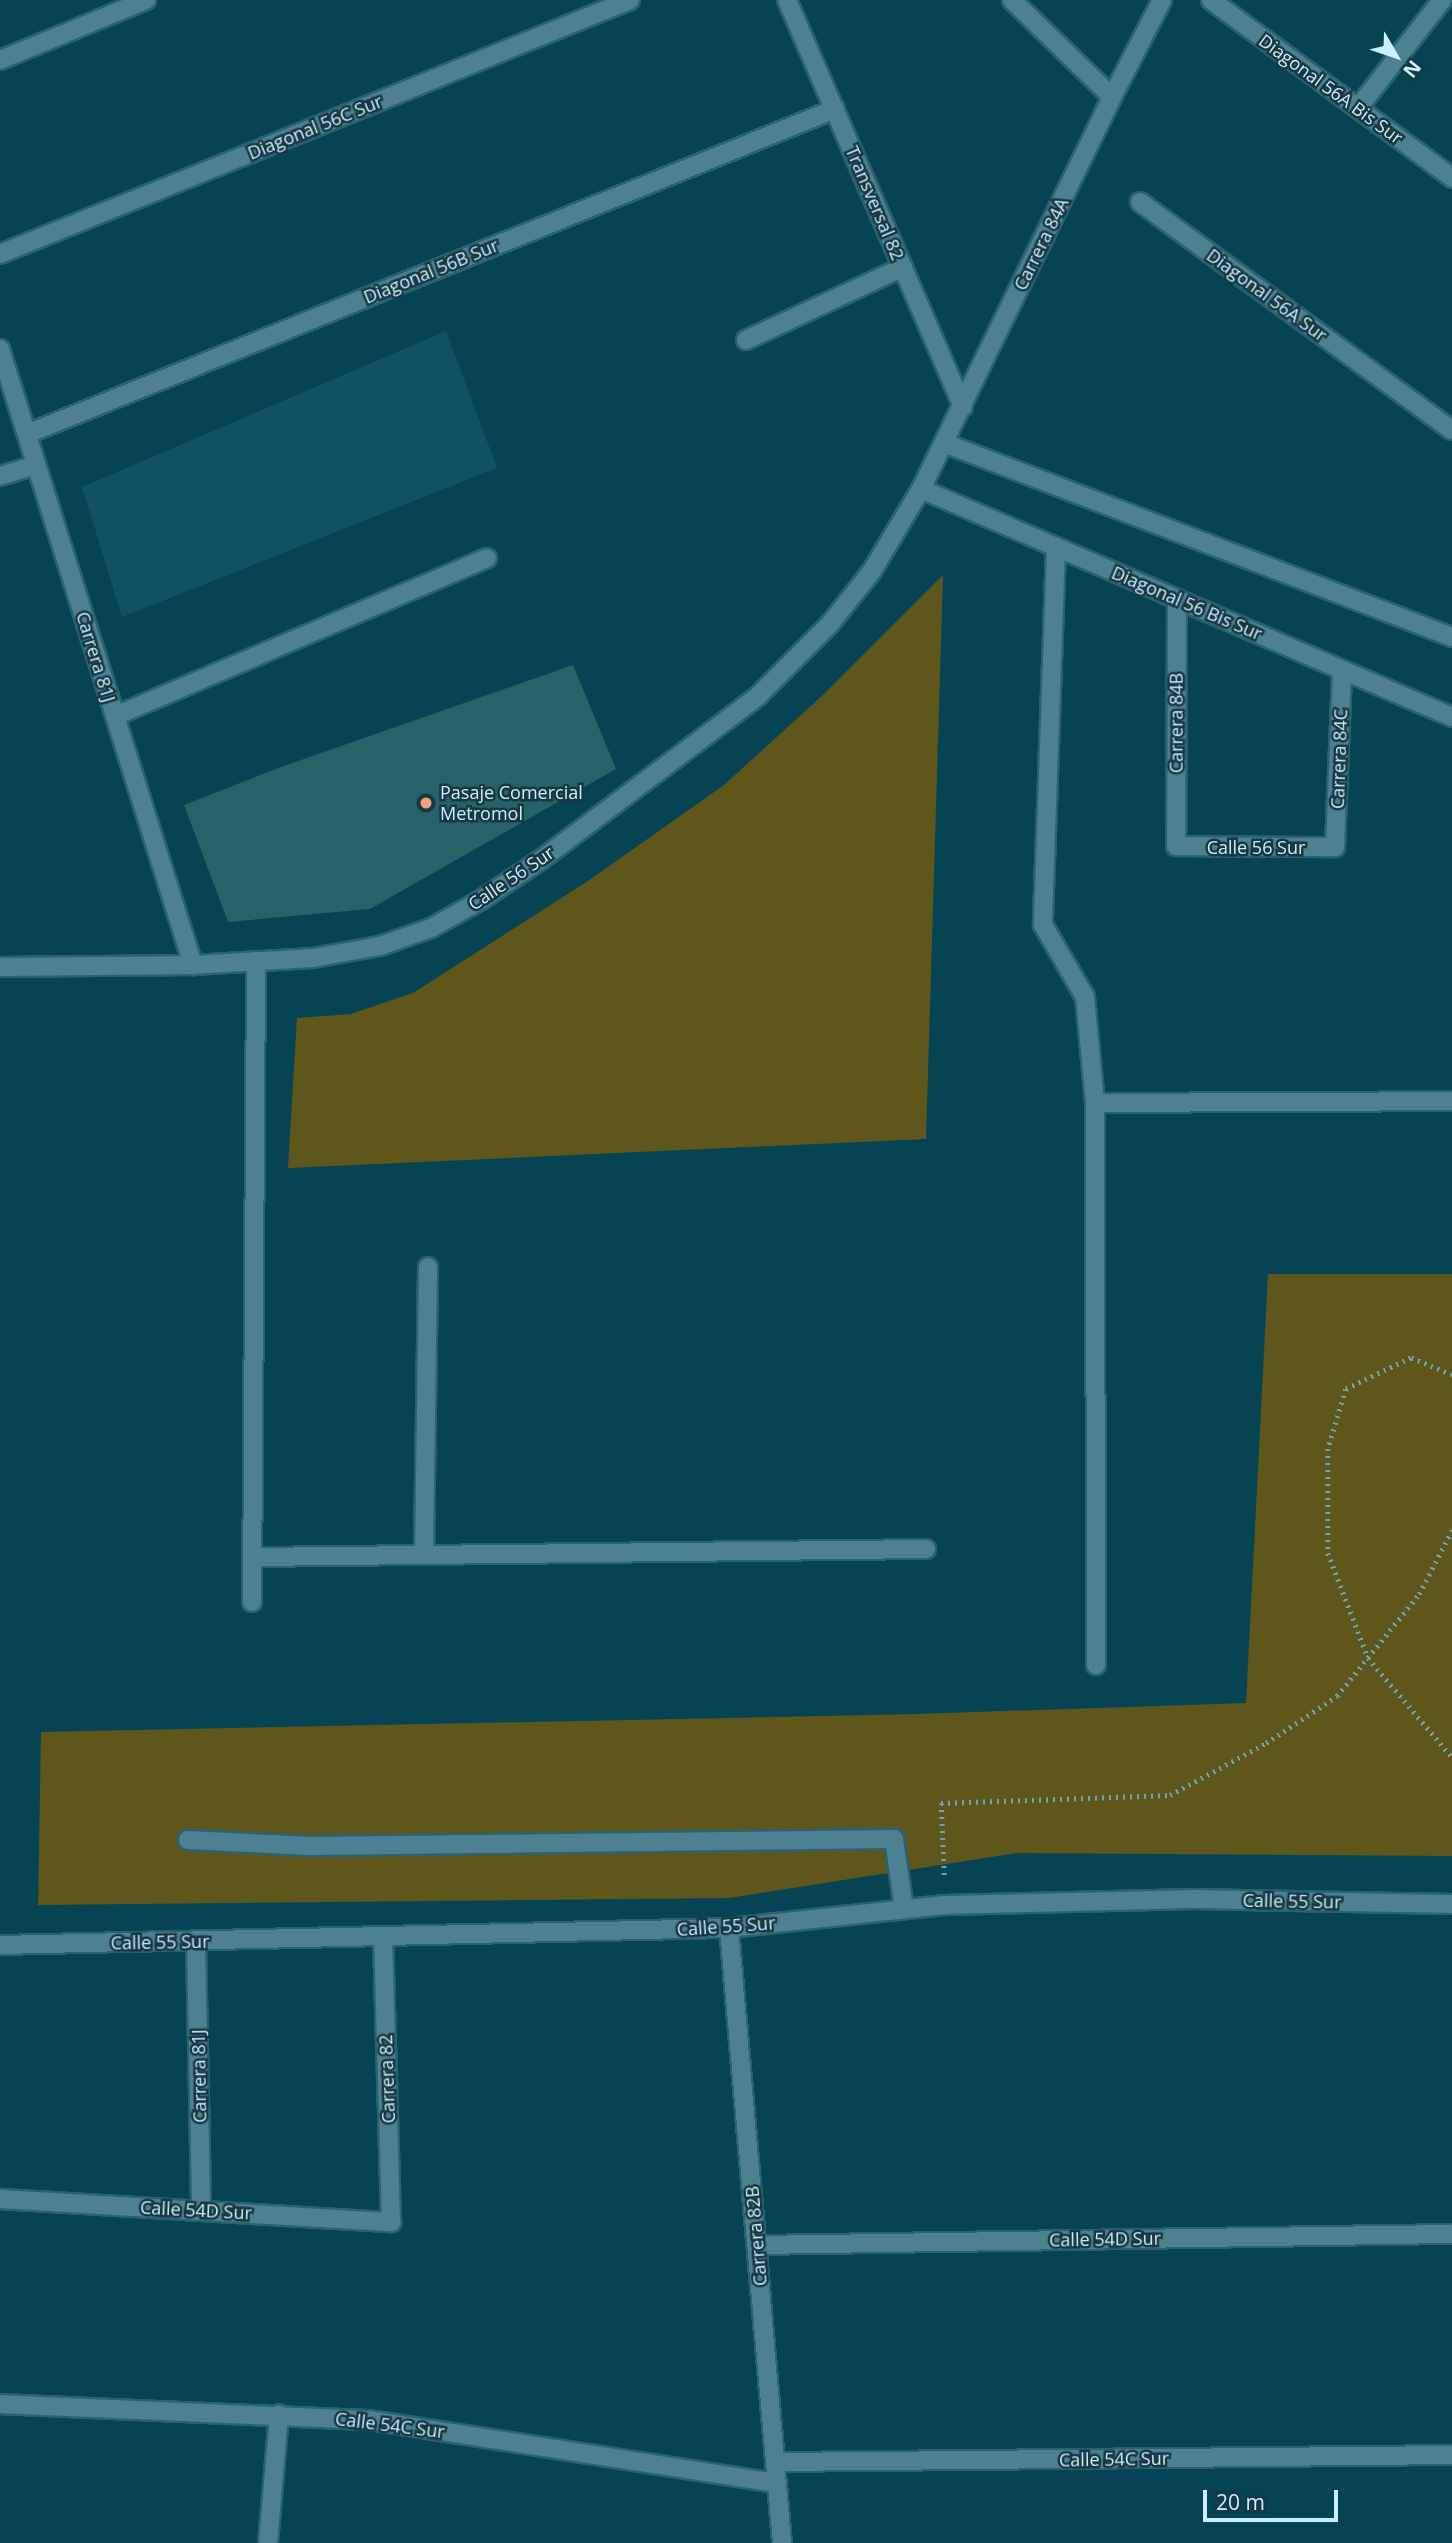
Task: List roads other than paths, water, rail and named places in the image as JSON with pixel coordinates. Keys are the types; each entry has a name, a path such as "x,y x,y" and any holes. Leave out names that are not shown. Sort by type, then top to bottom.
{"street":[{"path":"0,60 146,0"},
{"name":"Diagonal 56C Sur","path":"0,254 630,0"},
{"name":"Transversal 82","path":"787,0 963,406"},
{"path":"1012,0 1112,97"},
{"name":"Carrera 84A","path":"921,489 1162,0"},
{"name":"Diagonal 56A Bis Sur","path":"1211,0 1452,178"},
{"path":"1358,108 1442,0"},
{"name":"Diagonal 56B Sur","path":"27,434 835,109"},
{"name":"Diagonal 56A Sur","path":"1140,202 1452,430"},
{"path":"746,341 903,267"},
{"name":"Carrera 81J","path":"0,349 4,372 27,434 193,965"},
{"path":"944,443 1452,637"},
{"path":"0,476 36,466"},
{"name":"Diagonal 56 Bis Sur","path":"921,489 1452,717"},
{"name":"Calle 56 Sur","path":"0,967 193,965 313,958 380,946 431,928 481,900 542,859 758,696 791,666 830,624 872,571 921,489"},
{"path":"1056,547 1042,925 1085,997 1095,1103 1096,1665"},
{"path":"115,716 487,558"},
{"name":"Carrera 84B","path":"1176,846 1177,599"},
{"name":"Carrera 84C","path":"1335,847 1342,670"},
{"name":"Calle 56 Sur","path":"1176,846 1335,847"},
{"path":"252,1602 256,961"},
{"path":"1095,1103 1452,1101"},
{"path":"424,1555 428,1267"},
{"path":"253,1557 926,1549"},
{"path":"188,1840 310,1846 894,1839 904,1909"},
{"name":"Calle 55 Sur","path":"0,1945 729,1928 945,1905 1195,1899 1452,1904"},
{"name":"Carrera 82B","path":"729,1928 782,2543"},
{"name":"Carrera 82","path":"383,1936 391,2222"},
{"name":"Carrera 81J","path":"196,1941 201,2211"},
{"name":"Calle 54D Sur","path":"0,2199 391,2222"},
{"name":"Calle 54D Sur","path":"757,2245 1452,2234"},
{"name":"Calle 54C Sur","path":"0,2404 369,2420 777,2483"},
{"path":"268,2543 279,2414"},
{"name":"Calle 54C Sur","path":"776,2462 1452,2455"}],"place":[{"name":"Pasaje Comercial Metromol","path":"426,803"}]}
